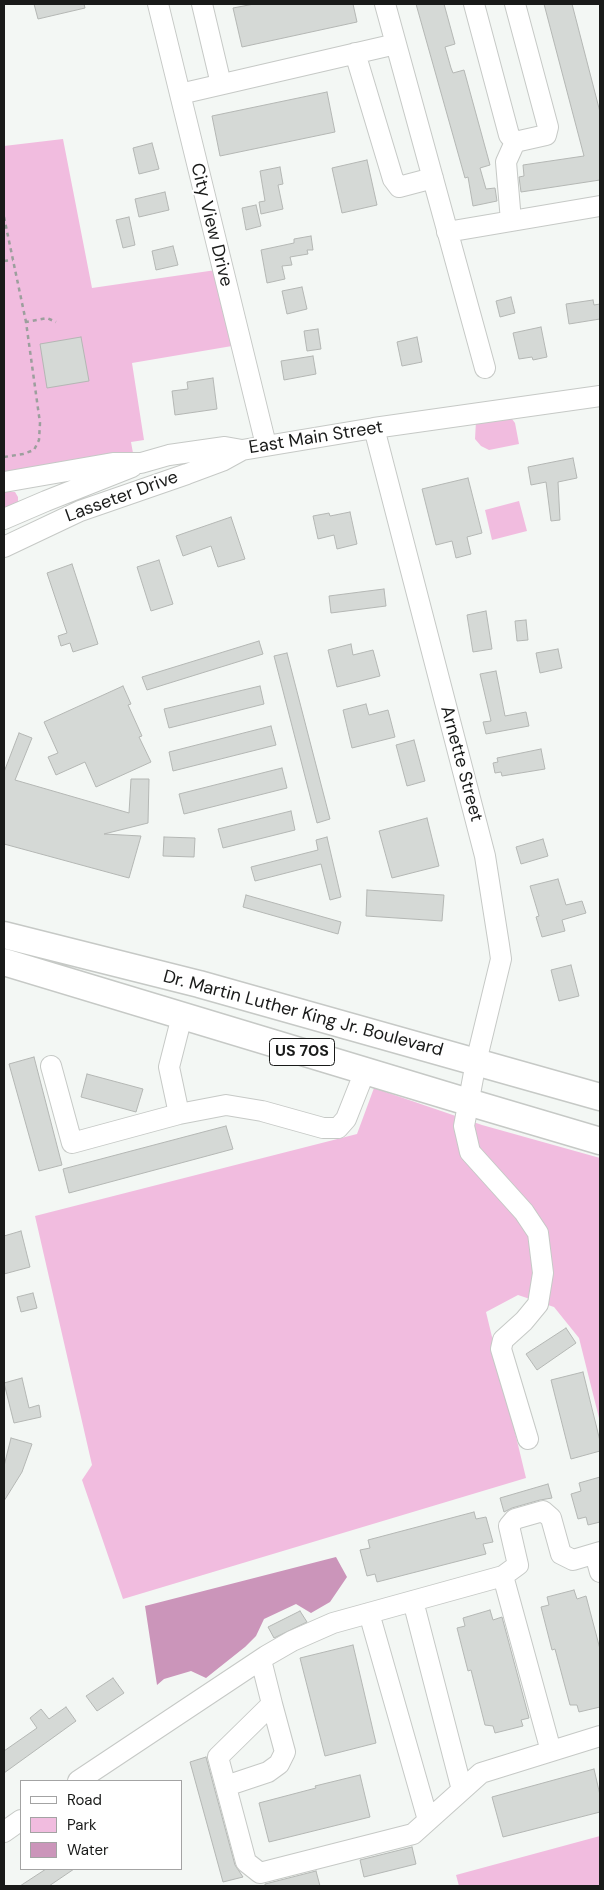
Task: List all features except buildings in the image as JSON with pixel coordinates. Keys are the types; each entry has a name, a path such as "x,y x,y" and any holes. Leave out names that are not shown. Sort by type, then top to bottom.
{"main road":[{"name":"Dr. Martin Luther King Jr. Boulevard","path":"4,935 199,984 600,1097"},
{"name":"Dr. Martin Luther King Jr. Boulevard","path":"4,962 600,1141"}],"street":[{"name":"City View Drive","path":"158,4 266,445"},
{"path":"202,4 221,84"},
{"path":"385,4 484,368"},
{"path":"474,4 509,135 515,142"},
{"path":"515,4 548,126 546,135 515,142"},
{"path":"180,94 396,44"},
{"path":"355,53 393,179 399,186 433,178"},
{"path":"511,221 506,162 515,142"},
{"path":"447,232 600,206"},
{"name":"East Main Street","path":"4,483 113,463 141,463 169,456 225,447 242,450 374,428 600,396"},
{"name":"Arnette Street","path":"374,428 486,863 501,959 476,1062 464,1126 470,1152 524,1212 538,1233 543,1274 538,1304 504,1340 502,1349 528,1439"},
{"name":"Lasseter Drive","path":"4,547 80,510 187,474 222,461 242,450"},
{"name":"Lasseter Drive","path":"4,519 111,477 141,463"},
{"path":"4,483 69,492 80,510"},
{"path":"179,1114 169,1067 182,1016"},
{"path":"51,1066 72,1143 179,1114 226,1105 262,1111 323,1128 338,1128 346,1119 364,1071"},
{"path":"80,1780 292,1641 333,1623 503,1576 518,1565 510,1526 515,1518 543,1511 551,1518 561,1554 573,1560 599,1559"},
{"path":"503,1576 551,1751"},
{"path":"413,1601 462,1790"},
{"path":"369,1612 428,1820"},
{"path":"226,1786 268,1772 279,1764 285,1752 261,1660"},
{"path":"272,1704 218,1757 246,1862 260,1873 413,1834 481,1773 600,1736"},
{"path":"4,1832 20,1821"}],"path":[{"path":"4,217 26,322 40,423 40,440 34,450 4,457"},
{"path":"4,261 13,260"},
{"path":"26,322 46,318 56,322"}],"green space":[{"path":"63,139 92,288 216,270 232,346 132,363 144,440 131,442 133,453 4,473 4,146"},
{"path":"509,415 515,423 519,444 489,450 481,446 475,439 476,421"},
{"path":"4,491 15,492 18,502 4,508"},
{"path":"519,501 527,531 492,540 485,510"},
{"path":"374,1088 482,1125 600,1158 600,1422 579,1338 554,1307 518,1295 486,1312 526,1478 123,1599 82,1480 92,1465 35,1216 357,1134"},
{"path":"600,1836 600,1886 459,1886 456,1875"}],"water":[{"path":"336,1557 347,1577 330,1602 311,1613 296,1604 264,1619 256,1636 206,1678 191,1671 164,1679 157,1685 145,1606"}]}
